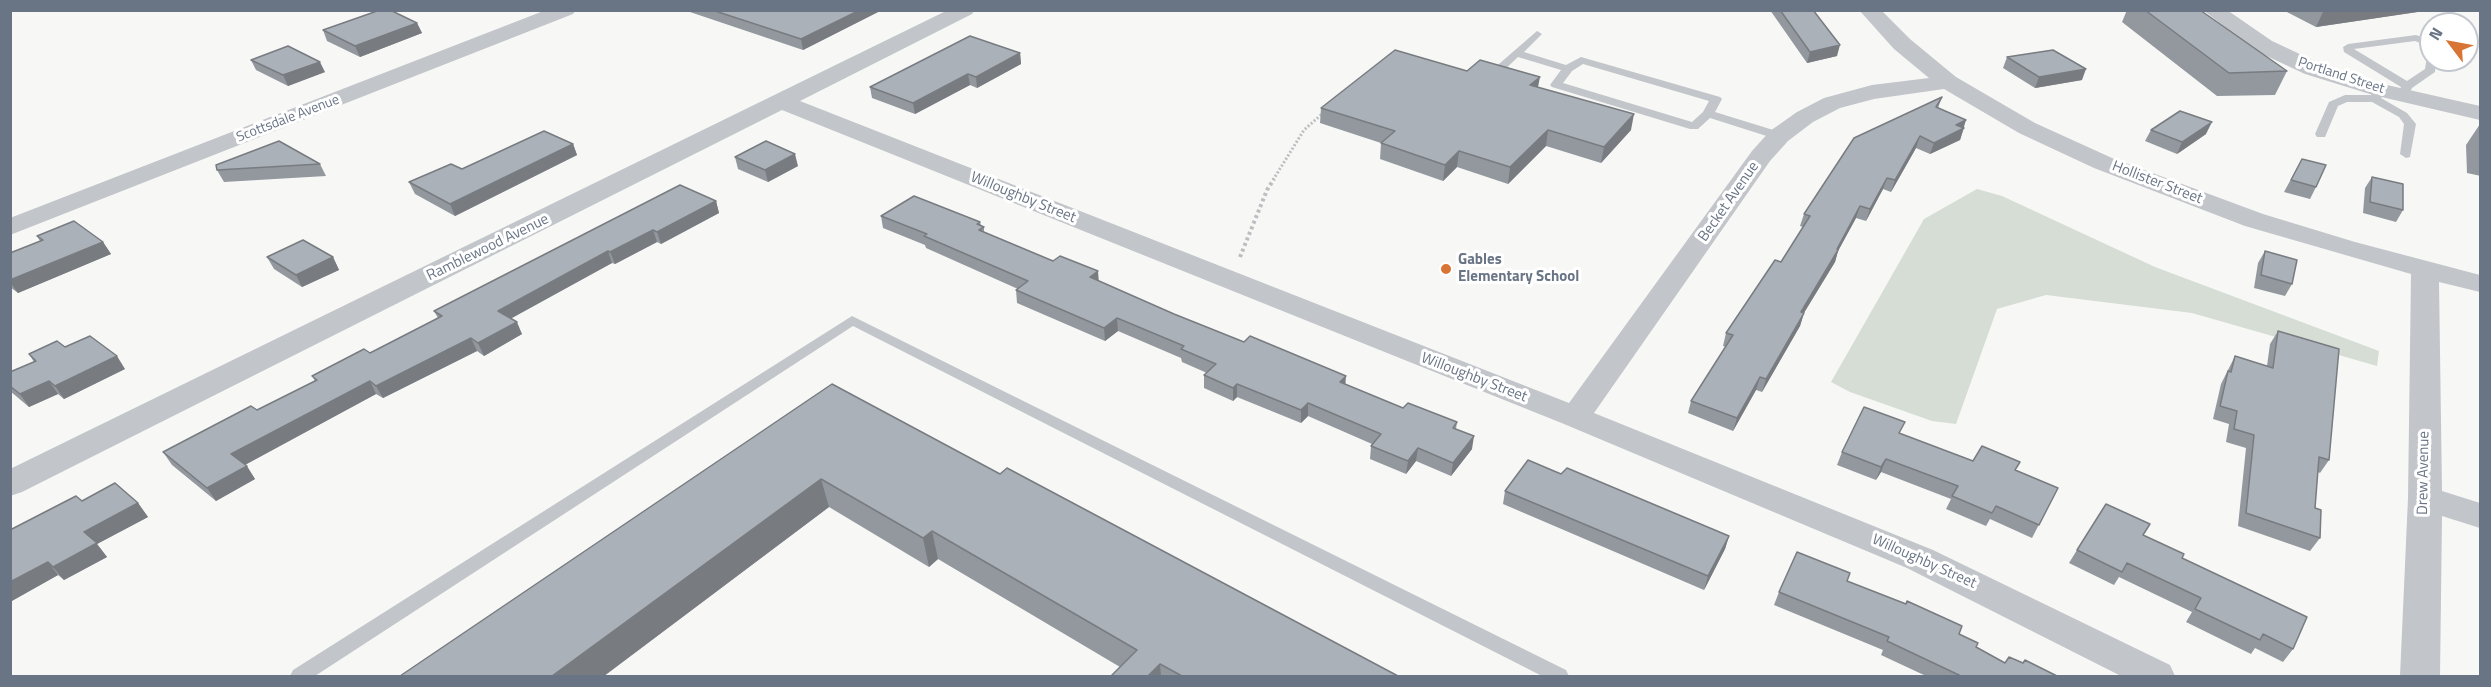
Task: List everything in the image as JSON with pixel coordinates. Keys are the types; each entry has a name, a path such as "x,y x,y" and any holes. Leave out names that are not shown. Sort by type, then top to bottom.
{"street":[{"name":"Scottsdale Avenue","path":"10,226 566,10"},
{"name":"Ramblewood Avenue","path":"10,484 965,10"},
{"name":"Hollister Street","path":"1869,10 1902,44 1948,82 2027,128 2103,163 2254,219 2345,248 2481,284"},
{"name":"Portland Street","path":"2213,10 2278,53 2378,95 2405,91 2481,113"},
{"name":"Becket Avenue","path":"1575,417 1761,156 1779,136 1804,117 1832,103 1872,92 1948,82"},
{"name":"Willoughby Street","path":"782,102 1575,417 1920,559 2156,676"},
{"name":"Drew Avenue","path":"2420,676 2425,498 2425,269"},
{"path":"2425,498 2481,516"}],"lane":[{"path":"1497,72 1537,34"},
{"path":"2419,39 2348,47 2349,52 2405,91 2429,72"},
{"path":"1516,53 1568,69"},
{"path":"1581,60 1716,99 1708,114 1694,126 1556,85 1568,69 1581,60"},
{"path":"2321,134 2333,104 2345,98 2378,95 2410,123 2406,154"},
{"path":"1708,114 1779,136"},
{"path":"300,676 852,320 1559,676"}],"path":[{"path":"1230,281 1268,190 1304,130 1327,109"}],"shaded area":[{"path":"1977,189 2002,196 2155,267 2379,351 2377,366 2192,313 2046,295 1997,309 1956,424 1932,421 1850,392 1831,382 1924,219"}],"building":[{"path":"380,10 390,10 417,23 355,46 323,30"},
{"path":"712,10 860,10 801,39"},
{"path":"1780,10 1813,10 1840,45 1810,52"},
{"path":"2145,10 2200,10 2287,71 2229,73"},
{"path":"970,36 1020,53 976,77 968,74 913,103 870,87"},
{"path":"288,46 320,62 283,75 251,60"},
{"path":"1395,50 1467,71 1480,60 1540,77 1530,85 1634,114 1604,147 1548,130 1510,167 1459,151 1445,165 1381,143 1395,131 1321,108"},
{"path":"2053,50 2086,69 2039,77 2007,57"},
{"path":"1942,97 1936,107 1966,120 1956,125 1964,128 1934,143 1920,136 1895,180 1887,178 1870,209 1860,206 1838,250 1801,312 1804,313 1766,379 1760,377 1737,418 1691,401 1733,335 1726,333 1775,260 1781,262 1810,216 1804,214 1854,138"},
{"path":"2180,111 2212,122 2182,142 2151,130"},
{"path":"544,131 573,144 450,204 409,182 451,164 462,169"},
{"path":"279,141 320,164 217,170 216,165"},
{"path":"766,141 795,154 765,170 735,157"},
{"path":"2302,159 2326,165 2316,187 2291,180"},
{"path":"2372,177 2403,184 2403,210 2370,202"},
{"path":"680,185 716,201 657,232 653,230 608,251 498,311 517,322 478,343 471,338 376,386 370,381 231,454 247,466 207,488 163,452 251,406 257,410 317,380 312,376 364,349 370,353 442,316 434,311"},
{"path":"914,196 980,222 977,224 984,227 979,230 1053,261 1060,256 1098,271 1090,277 1174,314 1244,342 1250,336 1346,376 1340,382 1403,408 1408,403 1457,422 1453,428 1474,436 1453,463 1418,448 1408,461 1371,446 1381,434 1308,403 1301,410 1237,384 1233,388 1204,375 1216,364 1181,349 1184,346 1117,318 1104,328 1016,290 1028,281 924,236 927,234 881,216"},
{"path":"74,221 103,242 10,280 10,253 43,240 37,236"},
{"path":"303,240 333,257 296,275 267,257"},
{"path":"2265,251 2297,260 2292,284 2261,275"},
{"path":"2278,331 2339,349 2329,460 2319,457 2315,508 2321,510 2320,538 2246,513 2254,435 2234,429 2237,411 2220,406 2228,371 2231,372 2235,356 2273,368"},
{"path":"90,336 117,356 55,386 49,381 20,394 10,386 10,372 36,361 29,354 57,341 65,347"},
{"path":"832,384 1000,474 1007,468 1398,676 1182,676 1160,664 1148,676 1111,676 1137,650 932,531 923,538 821,479 552,676 400,676"},
{"path":"1864,407 1905,422 1899,433 1973,461 1982,446 2020,462 2015,470 2058,488 2039,525 1996,506 1992,513 1952,496 1958,486 1886,459 1881,467 1842,452"},
{"path":"1528,460 1561,474 1567,468 1729,536 1708,576 1505,491"},
{"path":"115,483 138,503 84,532 97,543 53,567 48,562 10,582 10,530 76,496 82,501"},
{"path":"2106,504 2150,524 2143,535 2184,554 2182,558 2307,617 2293,649 2263,634 2260,640 2195,609 2201,598 2127,563 2122,572 2077,550"},
{"path":"1797,552 1850,573 1847,581 1906,604 1907,601 1962,626 1959,634 1978,643 1976,647 2005,663 2009,657 2023,663 2025,660 2057,676 1961,676 1887,641 1889,637 1779,592"}],"place":[{"name":"Gables Elementary School","path":"1446,269"}]}
